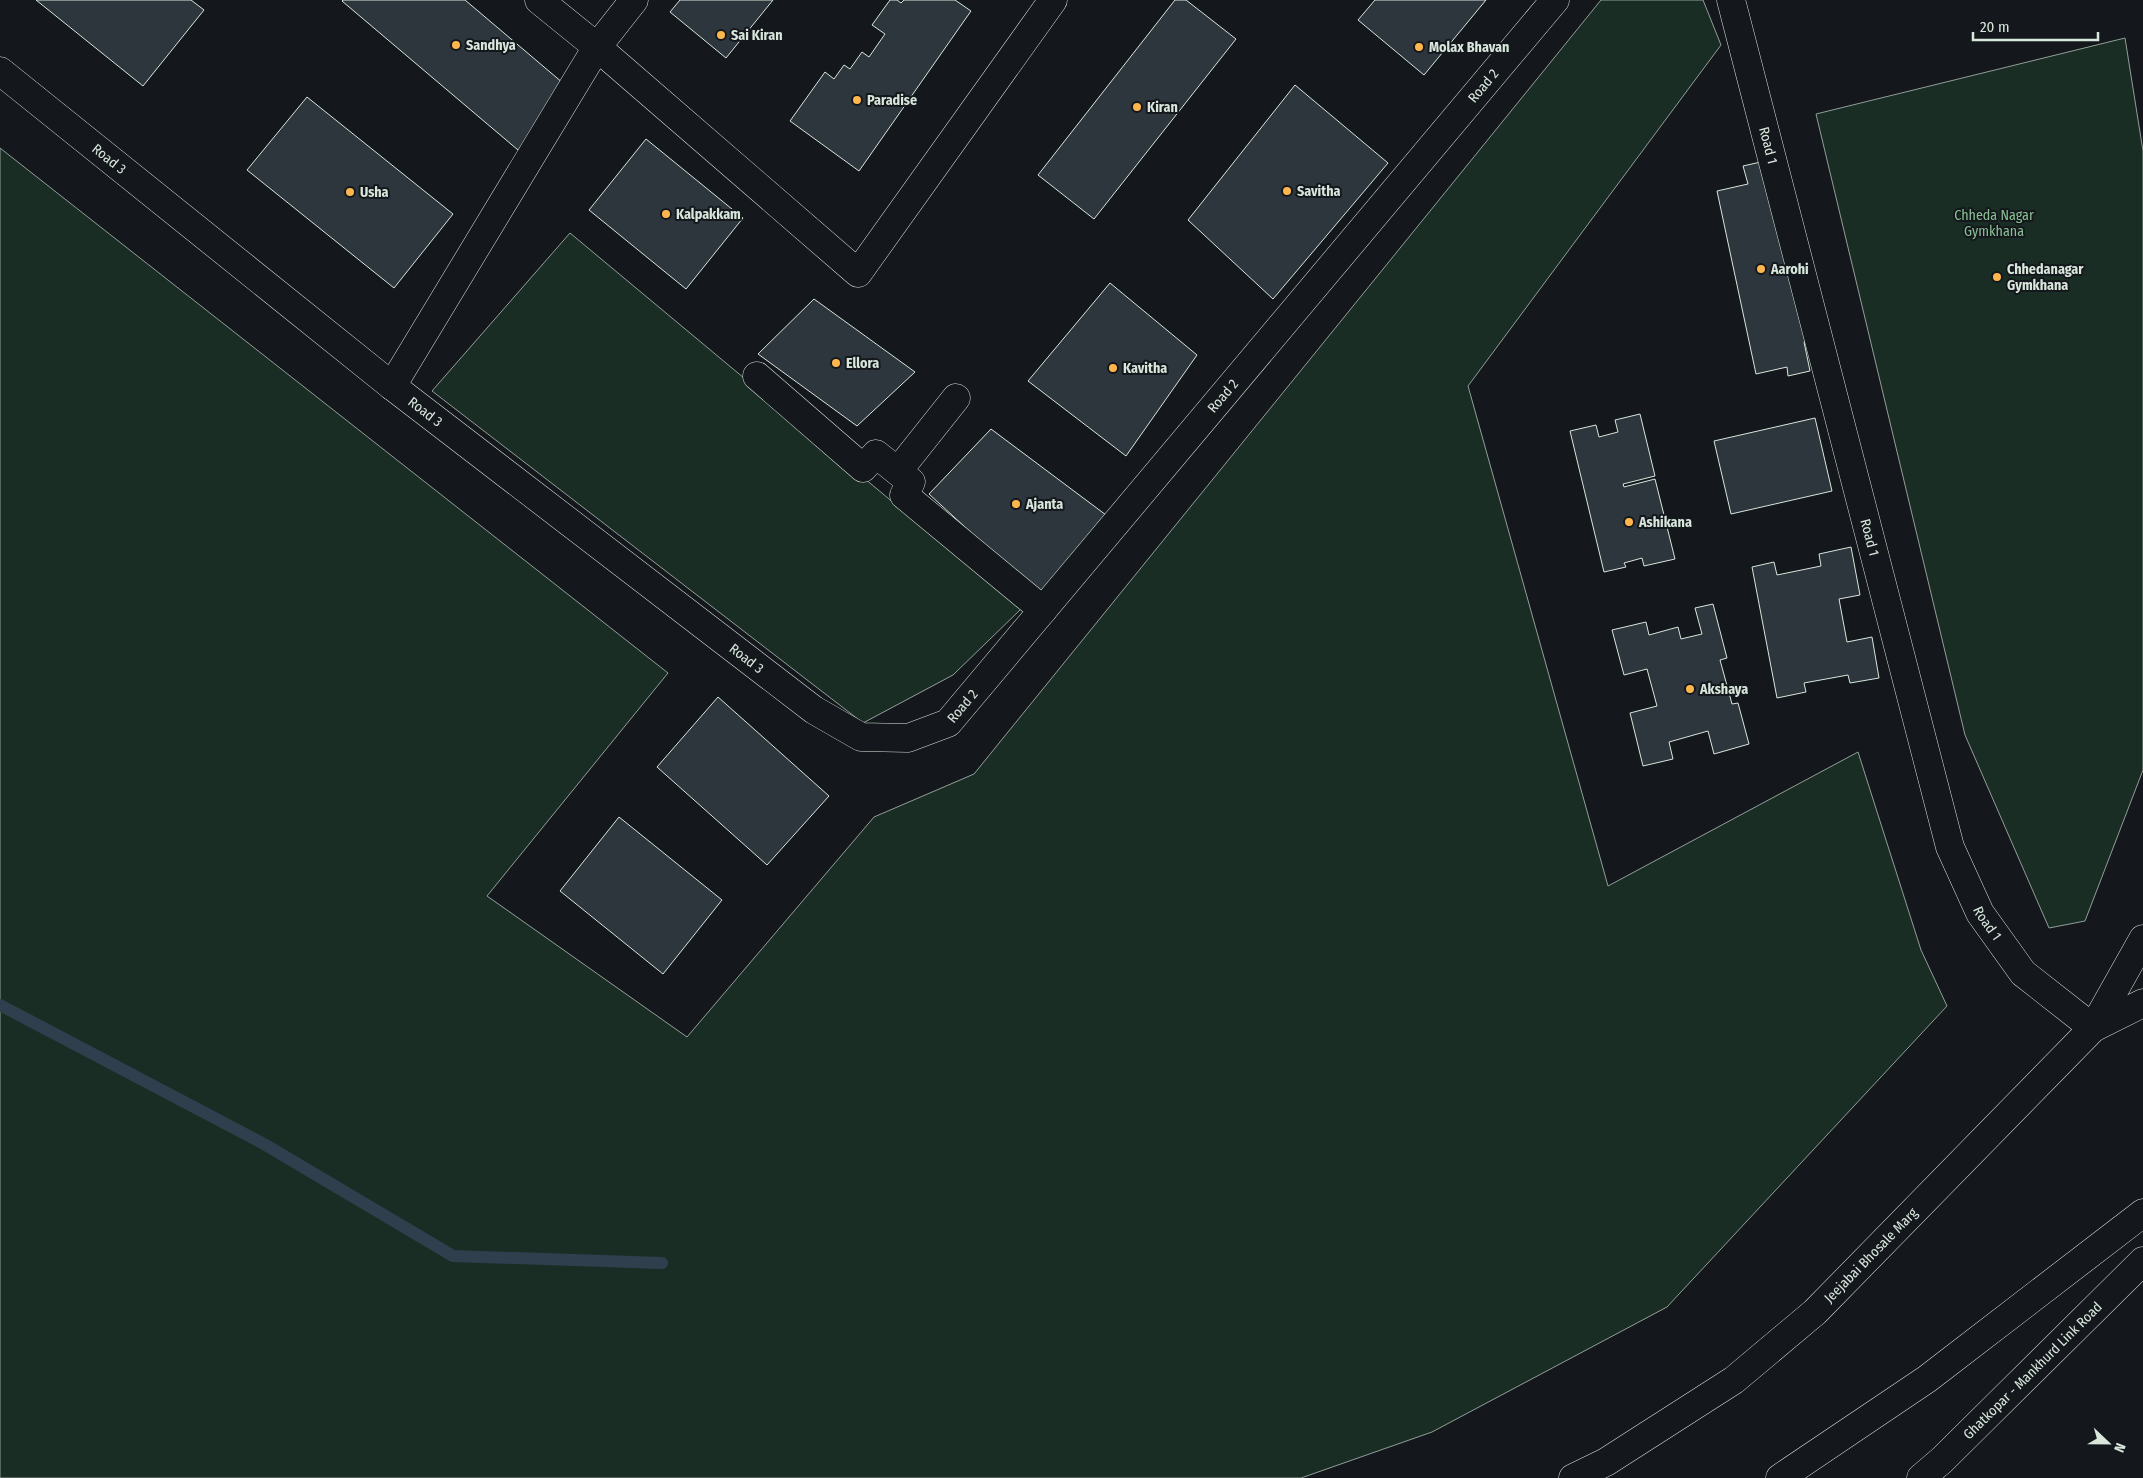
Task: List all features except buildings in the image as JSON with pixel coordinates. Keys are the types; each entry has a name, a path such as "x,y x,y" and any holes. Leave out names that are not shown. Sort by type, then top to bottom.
{"main road":[{"path":"539,0 597,47 858,273 1053,0"},
{"path":"392,386 597,47 634,0"},
{"name":"Road 2","path":"862,737 908,738 948,724 1554,0"},
{"name":"Road 1","path":"1730,0 1950,847 1980,913 2023,973 2093,1028"},
{"name":"Road 3","path":"0,71 392,386 814,710 862,737"},
{"path":"757,376 863,468 876,454 898,470 911,482 904,495 1043,610"},
{"path":"898,470 956,398"},
{"path":"2093,1028 2143,940"},
{"name":"Jeejabai Bhosale Marg","path":"1573,1478 1606,1462 1734,1380 1815,1312 2093,1028 2143,1003"},
{"path":"1780,1478 1927,1379 2143,1213"},
{"name":"Ghatkopar - Mankhurd Link Road","path":"1921,1478 1942,1460 2143,1261"},
{"path":"2088,1315 2143,1284"}],"green space":[{"path":"1601,0 1703,0 1721,45 1468,386 1608,886 1858,752 1921,950 1947,1006 1667,1307 1432,1432 1301,1478 0,1478 0,148 668,673 487,896 687,1037 874,817 974,774"},
{"name":"Chheda Nagar Gymkhana","path":"2125,38 2143,151 2143,770 2085,921 2049,928 1965,735 1816,114"},
{"path":"570,233 1021,609 953,675 863,723 432,391"}],"waterway":[{"path":"0,1005 264,1144 453,1256 662,1263"}],"place":[{"name":"Sai Kiran","path":"721,35"},
{"name":"Sandhya","path":"456,45"},
{"name":"Molax Bhavan","path":"1419,47"},
{"name":"Paradise","path":"857,100"},
{"name":"Kiran","path":"1137,107"},
{"name":"Savitha","path":"1287,191"},
{"name":"Usha","path":"350,192"},
{"name":"Kalpakkam","path":"666,214"},
{"name":"Aarohi","path":"1761,269"},
{"name":"Chhedanagar Gymkhana","path":"1997,277"},
{"name":"Ellora","path":"836,363"},
{"name":"Kavitha","path":"1113,368"},
{"name":"Ajanta","path":"1016,504"},
{"name":"Ashikana","path":"1629,522"},
{"name":"Akshaya","path":"1690,689"}]}
